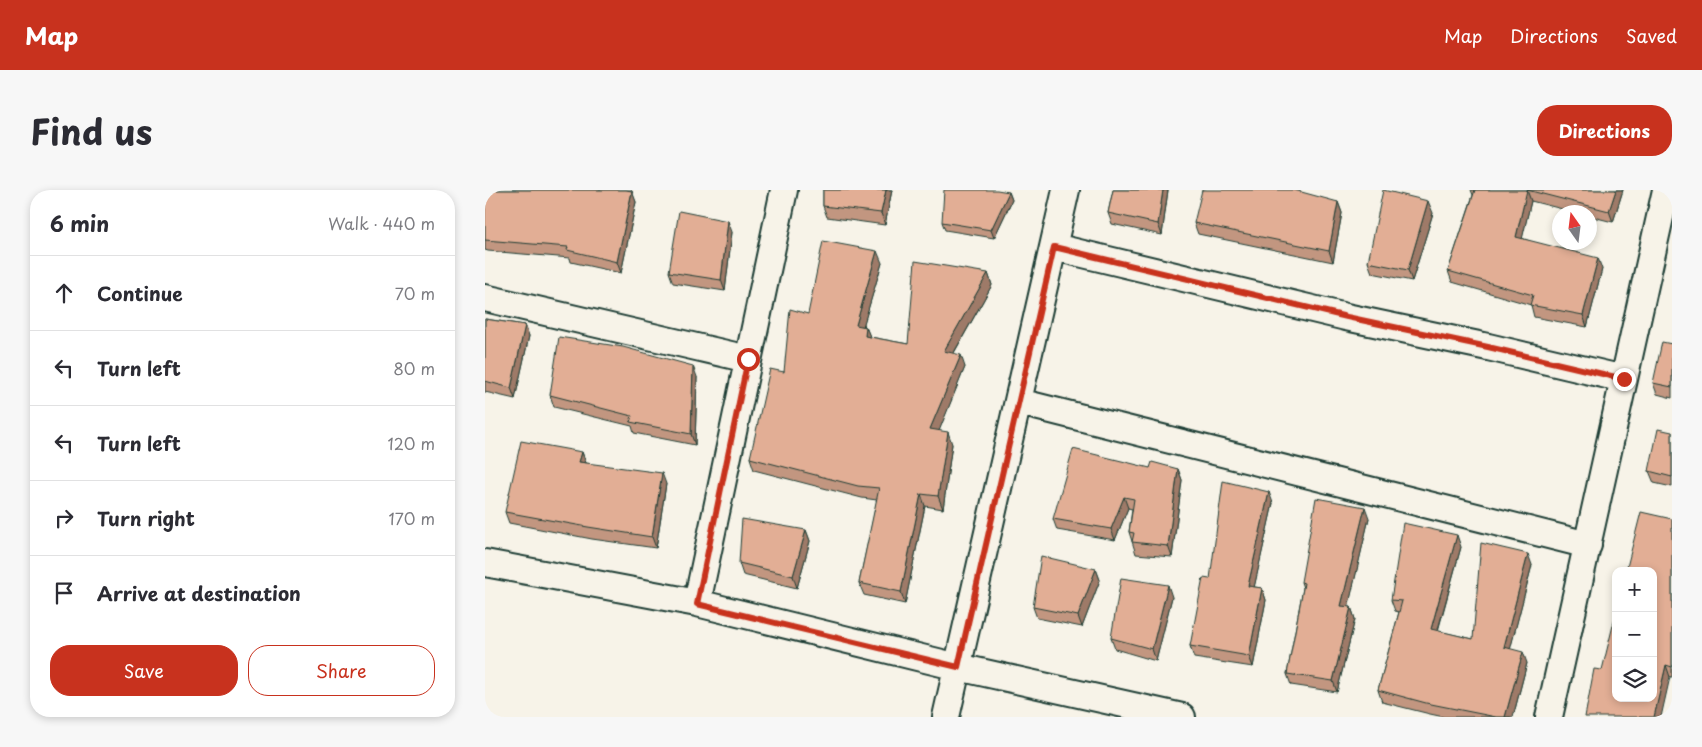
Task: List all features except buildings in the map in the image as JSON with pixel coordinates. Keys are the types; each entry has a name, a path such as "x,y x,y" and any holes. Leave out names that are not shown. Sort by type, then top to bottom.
{"street":[{"path":"697,604 784,190"},
{"path":"946,717 1066,190"},
{"path":"1549,717 1666,190"},
{"path":"1054,247 1347,317 1488,347 1624,379"},
{"path":"485,298 748,359"},
{"path":"1019,402 1588,545"},
{"path":"485,564 697,604 958,667 1182,717"}],"route":[{"path":"748,359 697,604 958,667 1054,247 1347,317 1488,347 1624,379"}]}
